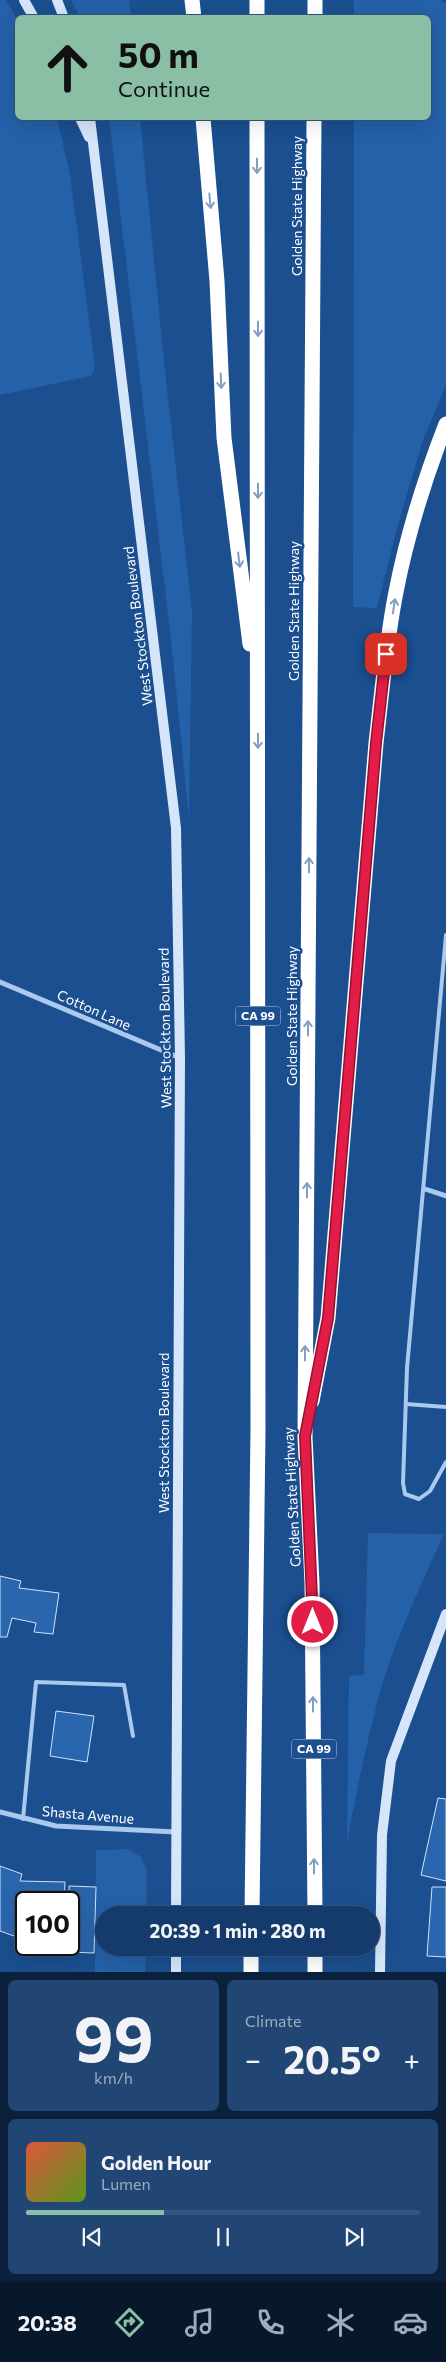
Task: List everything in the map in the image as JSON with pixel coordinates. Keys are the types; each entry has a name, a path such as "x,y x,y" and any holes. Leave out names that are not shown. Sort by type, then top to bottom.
{"highway":[{"path":"192,0 194,15"},
{"path":"257,0 257,15"},
{"path":"315,0 315,15"},
{"path":"203,120 217,281 224,438 258,706"},
{"name":"CA 99","path":"252,1906 258,1429 257,120"},
{"name":"Golden State Highway","path":"314,120 305,1436 312,1583 315,1906"},
{"path":"305,1436 328,1318 374,771 386,654 396,591 412,527 446,424"},
{"path":"251,1972 252,1956"},
{"path":"315,1956 315,1972"}],"street":[{"path":"24,0 32,15"},
{"path":"57,0 63,15"},
{"name":"West Stockton Boulevard","path":"81,120 93,146"},
{"name":"West Stockton Boulevard","path":"90,120 176,828 180,1058 176,1906"},
{"name":"Cotton Lane","path":"0,982 180,1058"},
{"path":"424,1189 446,1196"},
{"path":"380,1972 382,1835 391,1761 446,1614"},
{"name":"Shasta Avenue","path":"0,1812 23,1819 64,1827 176,1832"},
{"path":"176,1956 176,1972"}],"lane":[{"path":"446,935 414,1294 406,1404 403,1483 405,1494 419,1499 430,1491 446,1462"},
{"path":"406,1404 446,1406"},
{"path":"23,1819 36,1682 124,1685 133,1736"}],"shaded area":[{"path":"0,0 6,0 15,16 15,120 57,120 70,174 95,367 91,376 0,395"},
{"path":"71,0 129,0 131,15 79,15"},
{"path":"354,0 441,0 446,4 446,385 423,440 397,528 377,608 353,607 354,120 431,120 431,15 354,15"},
{"path":"109,120 140,120 165,372 192,611 189,819 171,640"},
{"path":"368,1533 444,1534 419,1588 383,1682 363,1762 347,1842 349,1676 364,1675"},
{"path":"128,1849 141,1857 147,1871 146,1906 96,1906 96,1850"},
{"path":"95,1956 146,1956 145,1972 95,1972"}],"building":[{"path":"0,1576 21,1581 19,1588 59,1593 53,1634 34,1632 36,1623 12,1618 7,1637 0,1637"},
{"path":"56,1711 94,1716 87,1762 50,1756"},
{"path":"438,1798 446,1799 446,1881 421,1875"},
{"path":"0,1866 22,1874 20,1881 65,1882 65,1891 15,1891 14,1936 0,1931"},
{"path":"69,1886 96,1887 94,1953 80,1952 80,1891 69,1891"},
{"path":"432,1887 446,1887 446,1957 427,1956"}],"route":[{"path":"313,1622 305,1436 328,1318 376,743 386,654"}]}
